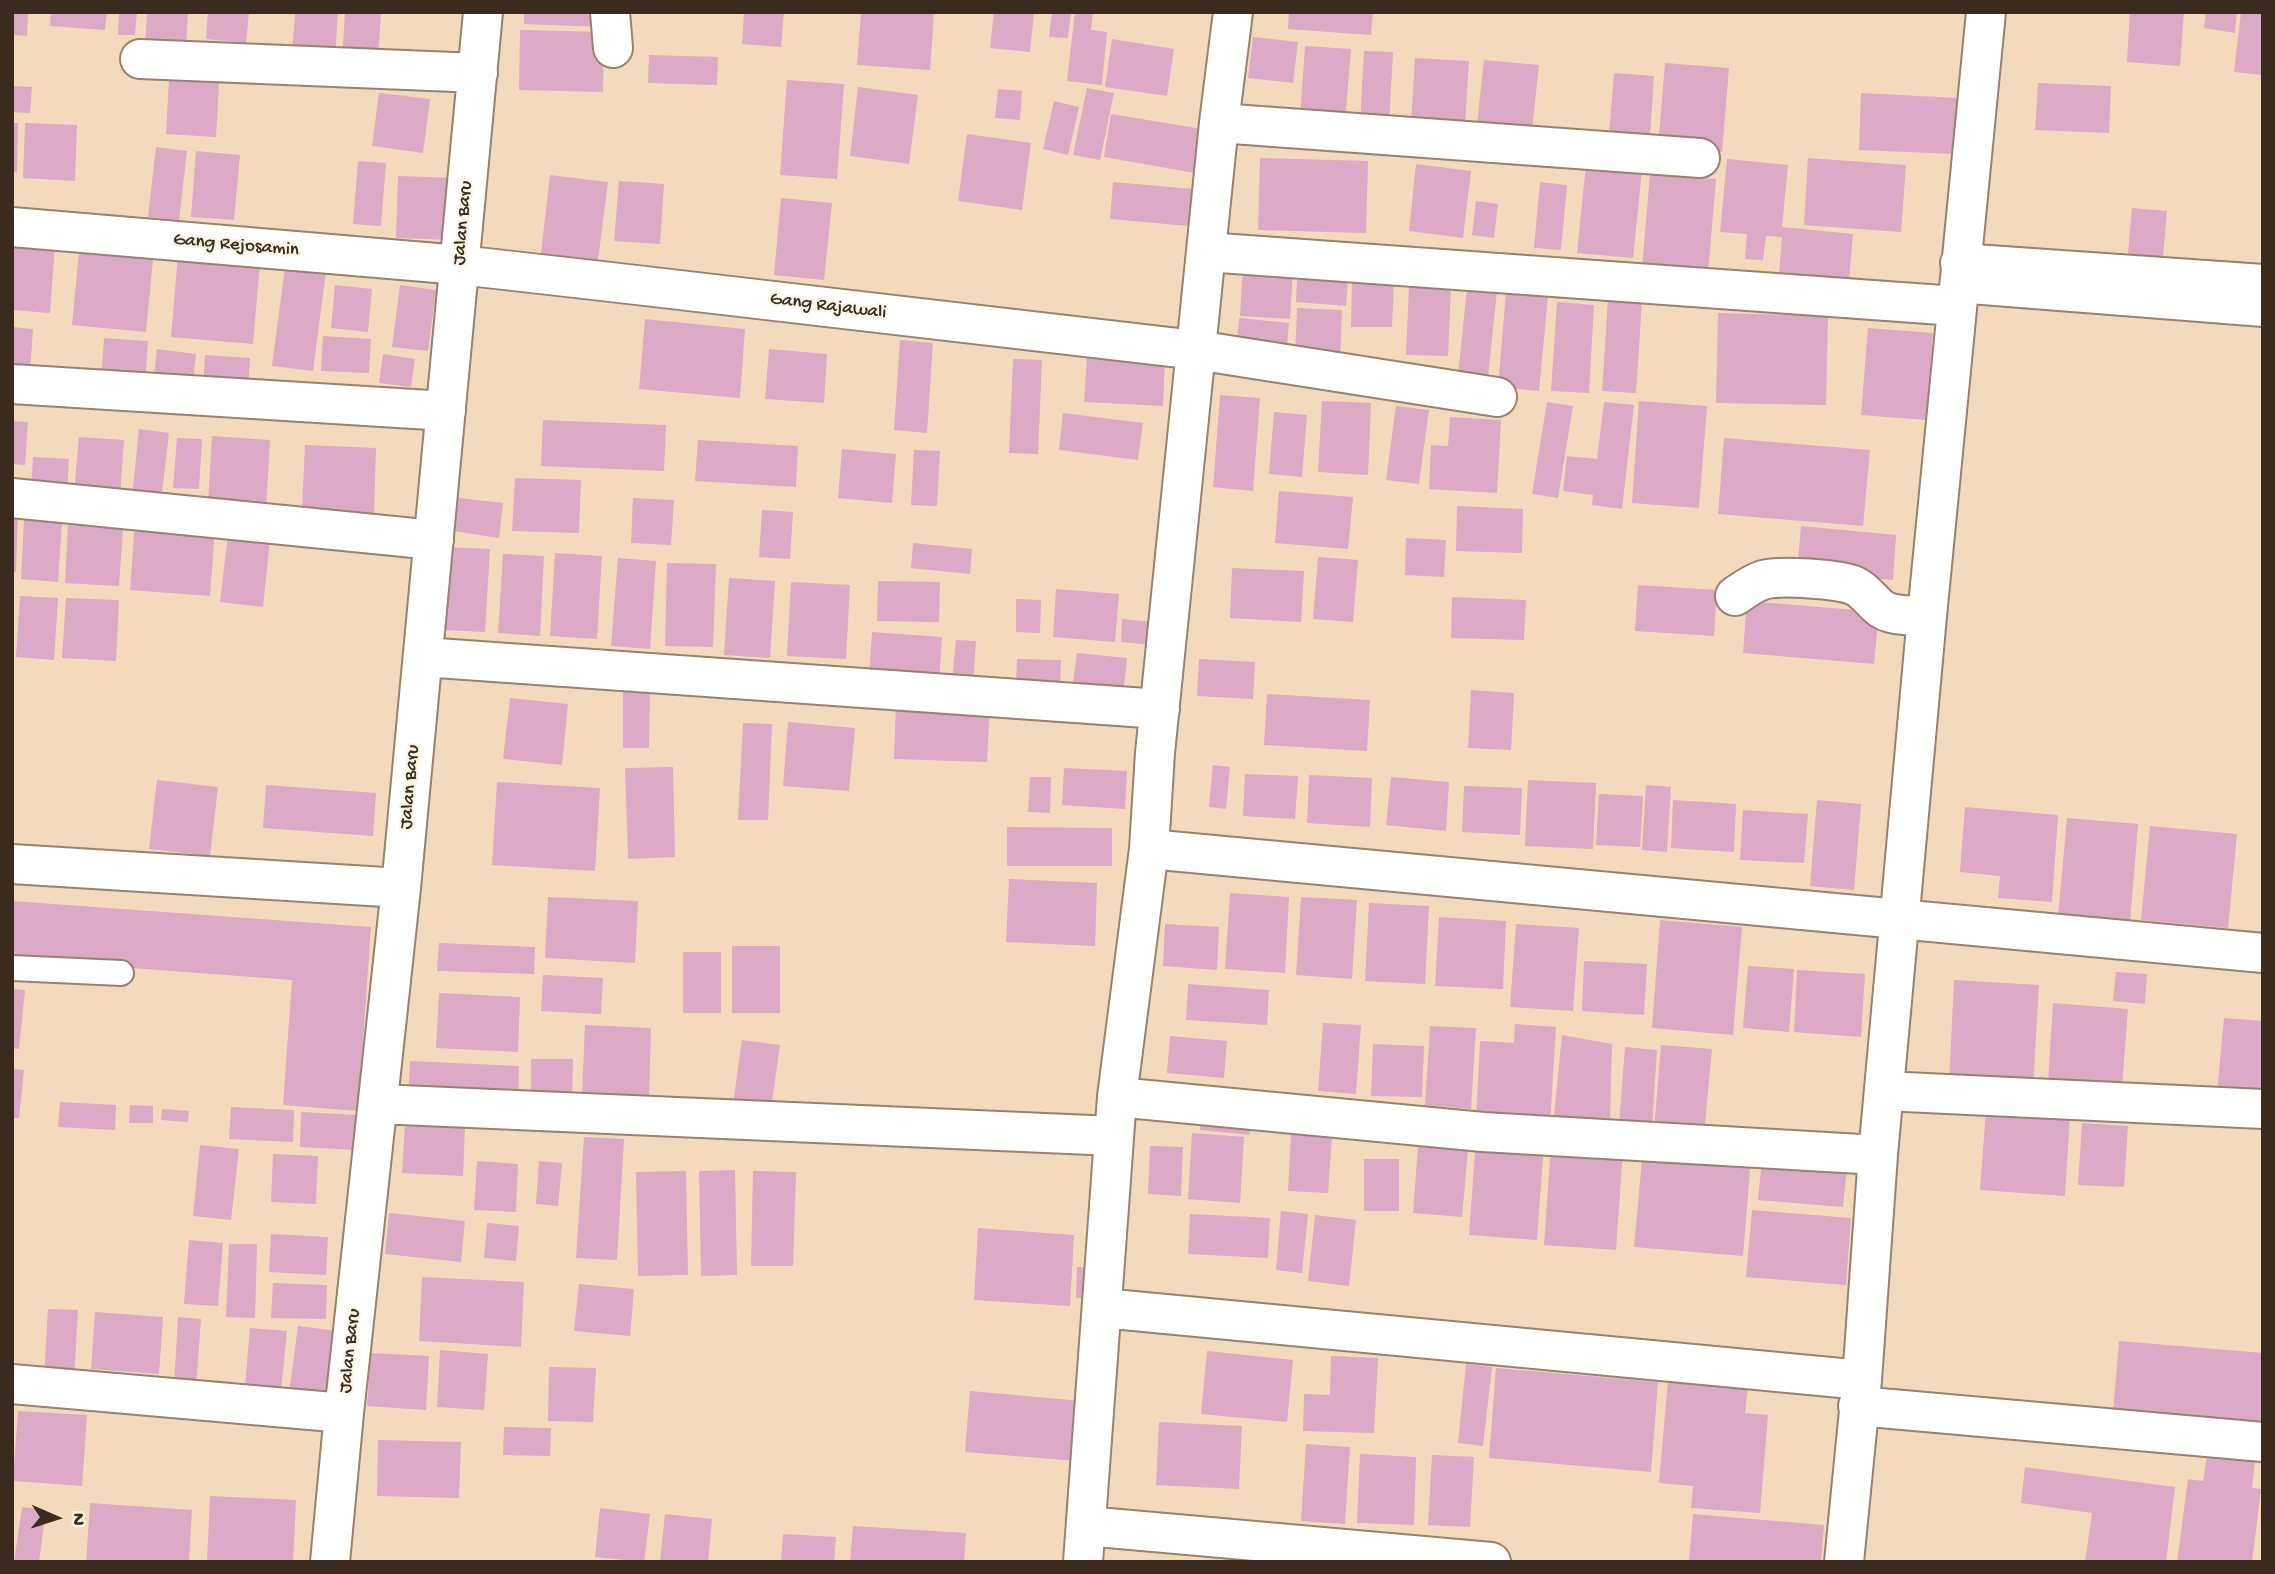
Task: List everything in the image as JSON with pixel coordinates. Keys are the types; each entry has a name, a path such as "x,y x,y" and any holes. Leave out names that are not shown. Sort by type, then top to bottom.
{"street":[{"name":"Jalan Baru","path":"330,1562 401,888 483,12"},
{"path":"1844,1562 1899,920 1986,12"},
{"path":"1230,13 1160,709 1149,849 1117,1097 1085,1544 1492,1562"},
{"path":"139,59 478,73"},
{"path":"1219,123 1700,158"},
{"name":"Gang Rejosamin","path":"12,227 460,265"},
{"path":"1206,253 1958,287 2263,284"},
{"name":"Gang Rajawali","path":"460,265 1196,350 1497,397"},
{"path":"12,384 446,411"},
{"path":"12,498 434,540"},
{"path":"1735,596 1764,579 1816,580 1852,585 1888,612 1927,616"},
{"path":"423,657 1160,709"},
{"path":"1149,849 2263,953"},
{"path":"12,864 401,888"},
{"path":"1884,1091 2263,1109"},
{"path":"1117,1097 1483,1132 1878,1154"},
{"path":"378,1104 1114,1136"},
{"path":"1102,1308 1860,1393 2263,1442"},
{"path":"12,1384 344,1413"}],"lane":[{"path":"1958,287 2263,314"},
{"path":"12,968 121,973"}],"building":[{"path":"12,12 28,12 27,36 12,35"},
{"path":"51,12 107,12 105,30 50,26"},
{"path":"119,12 137,12 135,35 118,35"},
{"path":"147,12 188,12 186,51 145,49"},
{"path":"208,12 249,12 246,43 206,39"},
{"path":"295,12 338,12 335,58 292,55"},
{"path":"345,12 381,13 378,61 342,59"},
{"path":"524,12 602,12 601,27 524,24"},
{"path":"744,12 784,12 781,47 742,44"},
{"path":"861,12 934,12 930,70 857,65"},
{"path":"994,12 1034,12 1030,52 990,48"},
{"path":"1052,12 1071,12 1068,38 1049,37"},
{"path":"1075,12 1093,12 1091,30 1107,32 1102,85 1067,81"},
{"path":"1289,12 1373,12 1371,35 1288,29"},
{"path":"2130,12 2184,12 2180,66 2127,62"},
{"path":"2206,12 2237,12 2235,33 2204,28"},
{"path":"2241,12 2263,12 2263,75 2234,72"},
{"path":"520,30 604,32 603,92 519,90"},
{"path":"1253,37 1298,42 1293,83 1248,78"},
{"path":"1112,39 1174,49 1167,96 1105,87"},
{"path":"1305,46 1351,49 1345,122 1300,118"},
{"path":"1364,51 1393,52 1389,124 1360,123"},
{"path":"649,55 718,57 717,85 648,83"},
{"path":"1415,58 1469,61 1465,125 1411,122"},
{"path":"1484,60 1539,65 1532,130 1477,124"},
{"path":"1665,63 1729,68 1722,152 1658,147"},
{"path":"1614,73 1654,76 1649,151 1608,147"},
{"path":"169,80 219,83 216,137 166,134"},
{"path":"787,80 844,84 837,179 780,175"},
{"path":"2038,83 2111,86 2109,133 2035,130"},
{"path":"12,86 32,87 30,113 12,112"},
{"path":"858,87 918,95 909,164 850,156"},
{"path":"1087,88 1114,93 1100,160 1073,155"},
{"path":"998,89 1022,91 1020,120 995,118"},
{"path":"379,93 430,99 423,153 372,146"},
{"path":"1861,93 1957,98 1955,154 1859,150"},
{"path":"1054,101 1079,107 1068,155 1043,149"},
{"path":"1111,114 1202,129 1195,173 1104,157"},
{"path":"12,123 18,123 17,172 12,172"},
{"path":"25,123 77,125 75,181 23,178"},
{"path":"967,134 1031,143 1022,210 958,201"},
{"path":"156,147 187,151 179,220 148,217"},
{"path":"196,151 240,155 234,220 191,217"},
{"path":"1260,158 1368,161 1366,233 1258,230"},
{"path":"1808,158 1906,165 1901,232 1804,225"},
{"path":"1727,159 1788,165 1782,227 1853,234 1848,292 1778,286 1782,237 1766,236 1763,260 1745,259 1747,234 1720,232"},
{"path":"358,161 386,163 381,226 353,224"},
{"path":"1416,164 1471,171 1463,238 1409,231"},
{"path":"1586,164 1642,170 1633,258 1577,253"},
{"path":"1650,174 1716,179 1708,273 1642,268"},
{"path":"550,175 608,182 597,268 540,261"},
{"path":"398,176 458,178 456,240 396,238"},
{"path":"619,181 664,184 660,244 614,241"},
{"path":"1113,182 1193,189 1189,226 1110,219"},
{"path":"1540,182 1567,185 1561,250 1534,248"},
{"path":"781,198 832,203 824,280 774,275"},
{"path":"1476,201 1498,204 1494,238 1472,235"},
{"path":"2132,208 2167,211 2162,269 2127,265"},
{"path":"12,242 55,245 50,313 12,310"},
{"path":"80,242 154,249 146,332 72,325"},
{"path":"178,256 260,263 253,344 171,337"},
{"path":"286,259 327,264 313,371 272,366"},
{"path":"1298,263 1349,267 1346,306 1296,302"},
{"path":"1243,268 1293,271 1290,319 1240,316"},
{"path":"1352,280 1394,282 1392,327 1351,327"},
{"path":"335,285 372,289 368,332 331,328"},
{"path":"400,285 436,290 428,351 392,347"},
{"path":"1409,286 1451,287 1448,356 1406,355"},
{"path":"1467,288 1497,291 1488,377 1458,375"},
{"path":"1506,292 1548,296 1539,391 1498,387"},
{"path":"1608,299 1642,301 1636,393 1602,391"},
{"path":"1557,302 1594,305 1589,393 1551,391"},
{"path":"1297,308 1342,310 1340,360 1295,359"},
{"path":"1718,313 1828,316 1826,405 1716,403"},
{"path":"1239,318 1289,323 1286,359 1236,354"},
{"path":"645,319 745,329 740,398 639,389"},
{"path":"12,327 33,329 30,372 12,371"},
{"path":"1868,328 1933,333 1926,420 1861,415"},
{"path":"323,336 371,339 369,373 321,371"},
{"path":"104,338 148,341 145,384 101,381"},
{"path":"900,340 933,343 927,433 894,430"},
{"path":"157,349 196,354 192,388 153,384"},
{"path":"769,349 827,354 824,403 765,399"},
{"path":"383,354 415,359 411,387 379,383"},
{"path":"205,355 250,358 248,390 203,387"},
{"path":"1087,355 1165,359 1163,406 1084,402"},
{"path":"1013,359 1042,360 1038,454 1009,453"},
{"path":"1220,395 1260,398 1253,491 1213,487"},
{"path":"1322,401 1371,403 1368,475 1318,472"},
{"path":"1639,401 1707,406 1699,508 1632,503"},
{"path":"1547,402 1573,406 1558,498 1532,494"},
{"path":"1604,402 1634,405 1622,509 1592,505 1593,495 1563,491 1567,456 1597,459"},
{"path":"1396,406 1429,410 1419,484 1386,480"},
{"path":"1274,412 1307,415 1302,477 1269,474"},
{"path":"1063,413 1143,423 1138,460 1059,450"},
{"path":"1450,417 1501,420 1497,493 1429,489 1431,445 1448,446"},
{"path":"543,420 666,425 664,471 541,466"},
{"path":"12,421 28,422 25,465 12,464"},
{"path":"139,429 169,433 161,501 132,498"},
{"path":"212,436 270,440 266,508 208,503"},
{"path":"79,437 124,440 120,496 74,492"},
{"path":"177,438 202,439 199,489 173,488"},
{"path":"1724,438 1870,450 1863,526 1718,514"},
{"path":"698,440 798,446 796,487 695,481"},
{"path":"305,445 376,448 374,513 302,510"},
{"path":"842,449 896,454 892,503 838,498"},
{"path":"914,450 940,451 937,506 911,505"},
{"path":"33,457 69,459 67,493 31,491"},
{"path":"515,478 581,480 579,533 512,531"},
{"path":"1279,491 1353,497 1348,549 1275,543"},
{"path":"459,498 503,503 499,538 454,531"},
{"path":"633,498 674,500 671,545 631,543"},
{"path":"1457,506 1523,509 1522,553 1456,551"},
{"path":"12,510 18,511 16,572 12,572"},
{"path":"762,510 793,512 790,559 759,557"},
{"path":"24,520 62,522 58,582 21,579"},
{"path":"135,521 215,528 210,596 130,590"},
{"path":"68,525 123,529 119,586 65,583"},
{"path":"1801,526 1896,535 1893,580 1797,572"},
{"path":"228,535 270,540 263,607 220,602"},
{"path":"1406,538 1446,540 1444,577 1405,575"},
{"path":"913,543 972,549 970,574 911,568"},
{"path":"447,547 490,549 485,632 443,630"},
{"path":"555,553 602,556 597,639 550,636"},
{"path":"503,554 544,556 540,636 498,633"},
{"path":"1318,557 1358,560 1353,622 1313,619"},
{"path":"618,558 656,561 650,649 611,646"},
{"path":"667,563 716,564 713,647 665,646"},
{"path":"1232,568 1304,571 1301,622 1230,618"},
{"path":"729,578 775,581 770,658 724,655"},
{"path":"878,581 940,582 939,622 877,621"},
{"path":"791,582 850,585 846,659 787,656"},
{"path":"1638,585 1717,590 1714,636 1635,631"},
{"path":"1056,589 1119,594 1115,642 1053,637"},
{"path":"20,596 58,598 54,660 16,657"},
{"path":"1452,597 1526,600 1524,640 1451,638"},
{"path":"66,598 119,600 116,661 62,658"},
{"path":"1016,599 1041,600 1040,633 1016,632"},
{"path":"1747,601 1879,612 1874,664 1743,653"},
{"path":"1122,619 1155,622 1153,645 1121,642"},
{"path":"872,632 942,637 939,684 869,679"},
{"path":"956,640 976,641 973,684 952,683"},
{"path":"1077,653 1127,658 1123,696 1072,691"},
{"path":"1017,659 1061,660 1060,686 1016,685"},
{"path":"1199,659 1255,662 1253,699 1197,696"},
{"path":"1471,690 1514,693 1511,750 1468,748"},
{"path":"623,691 650,691 649,748 623,748"},
{"path":"1267,694 1370,700 1367,751 1264,745"},
{"path":"510,698 568,704 562,765 503,759"},
{"path":"896,702 990,704 987,762 894,759"},
{"path":"788,722 855,728 849,791 783,786"},
{"path":"743,723 772,724 768,820 738,820"},
{"path":"1213,765 1230,767 1226,809 1209,807"},
{"path":"673,767 675,857 628,859 625,768"},
{"path":"1064,768 1127,771 1125,809 1062,805"},
{"path":"1245,774 1298,776 1295,819 1243,816"},
{"path":"1309,775 1372,778 1370,827 1307,823"},
{"path":"1030,777 1051,777 1050,813 1028,812"},
{"path":"1391,777 1449,782 1446,831 1386,825"},
{"path":"157,780 218,787 210,856 149,849"},
{"path":"1528,780 1596,783 1593,849 1525,846"},
{"path":"497,782 600,788 595,871 492,865"},
{"path":"266,785 376,793 373,836 263,828"},
{"path":"1646,785 1671,787 1667,852 1642,850"},
{"path":"1464,786 1522,788 1520,835 1462,832"},
{"path":"1599,794 1643,796 1640,847 1596,845"},
{"path":"1673,800 1736,804 1734,852 1671,848"},
{"path":"1817,800 1861,804 1854,890 1810,886"},
{"path":"1965,807 2058,815 2052,902 1998,898 2000,876 1960,872"},
{"path":"1743,810 1808,814 1804,863 1740,860"},
{"path":"2067,818 2138,824 2130,922 2058,916"},
{"path":"2150,826 2237,834 2228,928 2141,920"},
{"path":"1007,827 1112,828 1112,866 1007,866"},
{"path":"1009,879 1097,883 1095,946 1006,942"},
{"path":"1230,893 1289,897 1285,973 1225,969"},
{"path":"548,897 638,901 635,963 545,958"},
{"path":"1301,897 1357,900 1352,979 1296,975"},
{"path":"12,901 371,927 358,1111 283,1105 292,980 12,959"},
{"path":"1369,903 1429,906 1425,984 1365,981"},
{"path":"1439,917 1506,921 1503,989 1435,986"},
{"path":"1660,920 1742,927 1733,1035 1652,1028"},
{"path":"1165,924 1219,927 1217,970 1163,966"},
{"path":"1516,924 1579,928 1573,1011 1510,1007"},
{"path":"439,943 535,947 534,974 437,971"},
{"path":"732,946 780,946 780,1013 732,1013"},
{"path":"683,952 721,952 721,1013 683,1013"},
{"path":"1584,961 1647,964 1644,1015 1582,1011"},
{"path":"1748,966 1794,969 1789,1032 1743,1028"},
{"path":"1797,970 1865,974 1861,1037 1794,1032"},
{"path":"2116,972 2147,974 2145,1004 2113,1001"},
{"path":"543,975 603,978 601,1014 541,1011"},
{"path":"1954,980 2039,985 2033,1089 1949,1084"},
{"path":"1188,984 1269,990 1267,1025 1186,1020"},
{"path":"12,989 25,990 19,1049 12,1048"},
{"path":"439,993 520,997 518,1052 436,1048"},
{"path":"2053,1003 2128,1009 2122,1087 2048,1082"},
{"path":"2224,1018 2263,1021 2263,1096 2217,1092"},
{"path":"1323,1023 1361,1025 1356,1094 1318,1091"},
{"path":"1515,1024 1556,1027 1550,1123 1476,1119 1480,1041 1514,1043"},
{"path":"585,1025 651,1028 649,1098 582,1095"},
{"path":"1430,1026 1476,1028 1471,1109 1425,1105"},
{"path":"1562,1035 1612,1044 1610,1118 1554,1116"},
{"path":"1170,1036 1227,1041 1224,1078 1167,1073"},
{"path":"742,1040 780,1045 771,1109 733,1104"},
{"path":"1373,1044 1424,1046 1422,1097 1371,1096"},
{"path":"1661,1045 1712,1049 1704,1134 1654,1130"},
{"path":"1625,1047 1657,1050 1652,1127 1619,1125"},
{"path":"531,1059 573,1059 572,1101 531,1101"},
{"path":"410,1061 519,1066 518,1103 408,1099"},
{"path":"12,1069 24,1070 19,1118 12,1118"},
{"path":"60,1102 116,1105 115,1130 58,1127"},
{"path":"130,1105 153,1106 153,1123 129,1123"},
{"path":"231,1107 294,1110 293,1142 229,1139"},
{"path":"1203,1108 1252,1114 1250,1135 1200,1130"},
{"path":"162,1109 189,1111 188,1122 161,1120"},
{"path":"1986,1110 2070,1115 2065,1196 1980,1190"},
{"path":"301,1112 357,1115 356,1150 300,1147"},
{"path":"2082,1123 2128,1126 2124,1187 2078,1185"},
{"path":"405,1125 465,1128 463,1176 402,1173"},
{"path":"1192,1133 1244,1137 1240,1203 1188,1199"},
{"path":"1291,1134 1332,1137 1328,1193 1288,1191"},
{"path":"584,1137 624,1139 617,1260 576,1258"},
{"path":"1476,1139 1544,1144 1537,1240 1469,1235"},
{"path":"200,1145 239,1149 231,1220 193,1216"},
{"path":"1551,1145 1623,1150 1616,1250 1544,1245"},
{"path":"1150,1146 1183,1147 1181,1196 1148,1194"},
{"path":"1418,1146 1468,1150 1462,1217 1413,1213"},
{"path":"1643,1149 1751,1158 1743,1256 1634,1247"},
{"path":"273,1154 318,1156 316,1204 271,1202"},
{"path":"1364,1159 1399,1159 1399,1211 1364,1211"},
{"path":"1762,1159 1847,1166 1843,1207 1758,1200"},
{"path":"477,1161 518,1164 516,1212 474,1210"},
{"path":"539,1161 562,1163 558,1206 536,1204"},
{"path":"735,1170 737,1275 701,1276 699,1171"},
{"path":"686,1171 688,1275 638,1276 636,1172"},
{"path":"753,1171 796,1172 793,1266 751,1266"},
{"path":"1752,1210 1851,1218 1846,1285 1746,1277"},
{"path":"1281,1211 1308,1214 1302,1273 1276,1270"},
{"path":"389,1213 465,1221 461,1262 385,1254"},
{"path":"1190,1214 1270,1218 1268,1258 1188,1254"},
{"path":"1315,1215 1356,1220 1349,1286 1308,1281"},
{"path":"487,1223 519,1226 516,1261 484,1258"},
{"path":"978,1228 1074,1235 1070,1306 974,1300"},
{"path":"271,1234 328,1237 326,1275 269,1272"},
{"path":"189,1240 223,1243 218,1306 184,1304"},
{"path":"229,1244 257,1244 255,1318 226,1317"},
{"path":"1077,1267 1102,1268 1100,1299 1076,1298"},
{"path":"422,1277 524,1282 521,1347 419,1341"},
{"path":"273,1283 327,1285 326,1319 271,1318"},
{"path":"579,1284 634,1289 630,1336 574,1331"},
{"path":"48,1309 78,1310 74,1380 44,1378"},
{"path":"95,1312 163,1317 159,1374 91,1369"},
{"path":"178,1317 201,1319 196,1387 174,1386"},
{"path":"298,1326 338,1331 328,1398 289,1393"},
{"path":"250,1328 287,1331 281,1391 245,1387"},
{"path":"2119,1341 2263,1353 2263,1430 2112,1425"},
{"path":"440,1350 488,1354 484,1410 437,1407"},
{"path":"1207,1351 1293,1360 1287,1422 1201,1414"},
{"path":"371,1353 429,1356 426,1410 367,1406"},
{"path":"1331,1356 1378,1358 1374,1433 1303,1431 1304,1394 1330,1395"},
{"path":"1466,1364 1492,1367 1483,1446 1458,1443"},
{"path":"549,1367 596,1368 593,1422 548,1421"},
{"path":"1496,1368 1658,1382 1651,1472 1489,1458"},
{"path":"1668,1380 1748,1387 1745,1413 1768,1415 1760,1513 1691,1508 1693,1486 1659,1483"},
{"path":"970,1391 1082,1401 1077,1461 965,1452"},
{"path":"18,1411 87,1415 82,1486 13,1481"},
{"path":"1159,1422 1242,1426 1239,1489 1156,1485"},
{"path":"504,1427 551,1428 550,1456 503,1455"},
{"path":"378,1440 461,1442 459,1498 377,1496"},
{"path":"1306,1444 1350,1447 1345,1524 1301,1521"},
{"path":"1360,1454 1416,1457 1414,1525 1357,1523"},
{"path":"1432,1455 1474,1457 1470,1527 1428,1525"},
{"path":"2207,1456 2255,1462 2252,1488 2261,1489 2252,1562 2177,1562 2188,1479 2203,1481"},
{"path":"2025,1467 2175,1487 2166,1562 2085,1562 2092,1513 2021,1503"},
{"path":"210,1496 296,1500 293,1562 207,1562"},
{"path":"90,1503 192,1510 189,1562 86,1562"},
{"path":"22,1507 46,1510 39,1562 14,1562"},
{"path":"600,1508 650,1514 644,1562 595,1557"},
{"path":"665,1514 712,1519 708,1562 660,1562"},
{"path":"1693,1514 1824,1525 1821,1562 1689,1562"},
{"path":"853,1526 966,1533 964,1562 850,1562"},
{"path":"783,1534 836,1537 834,1562 781,1562"}]}
